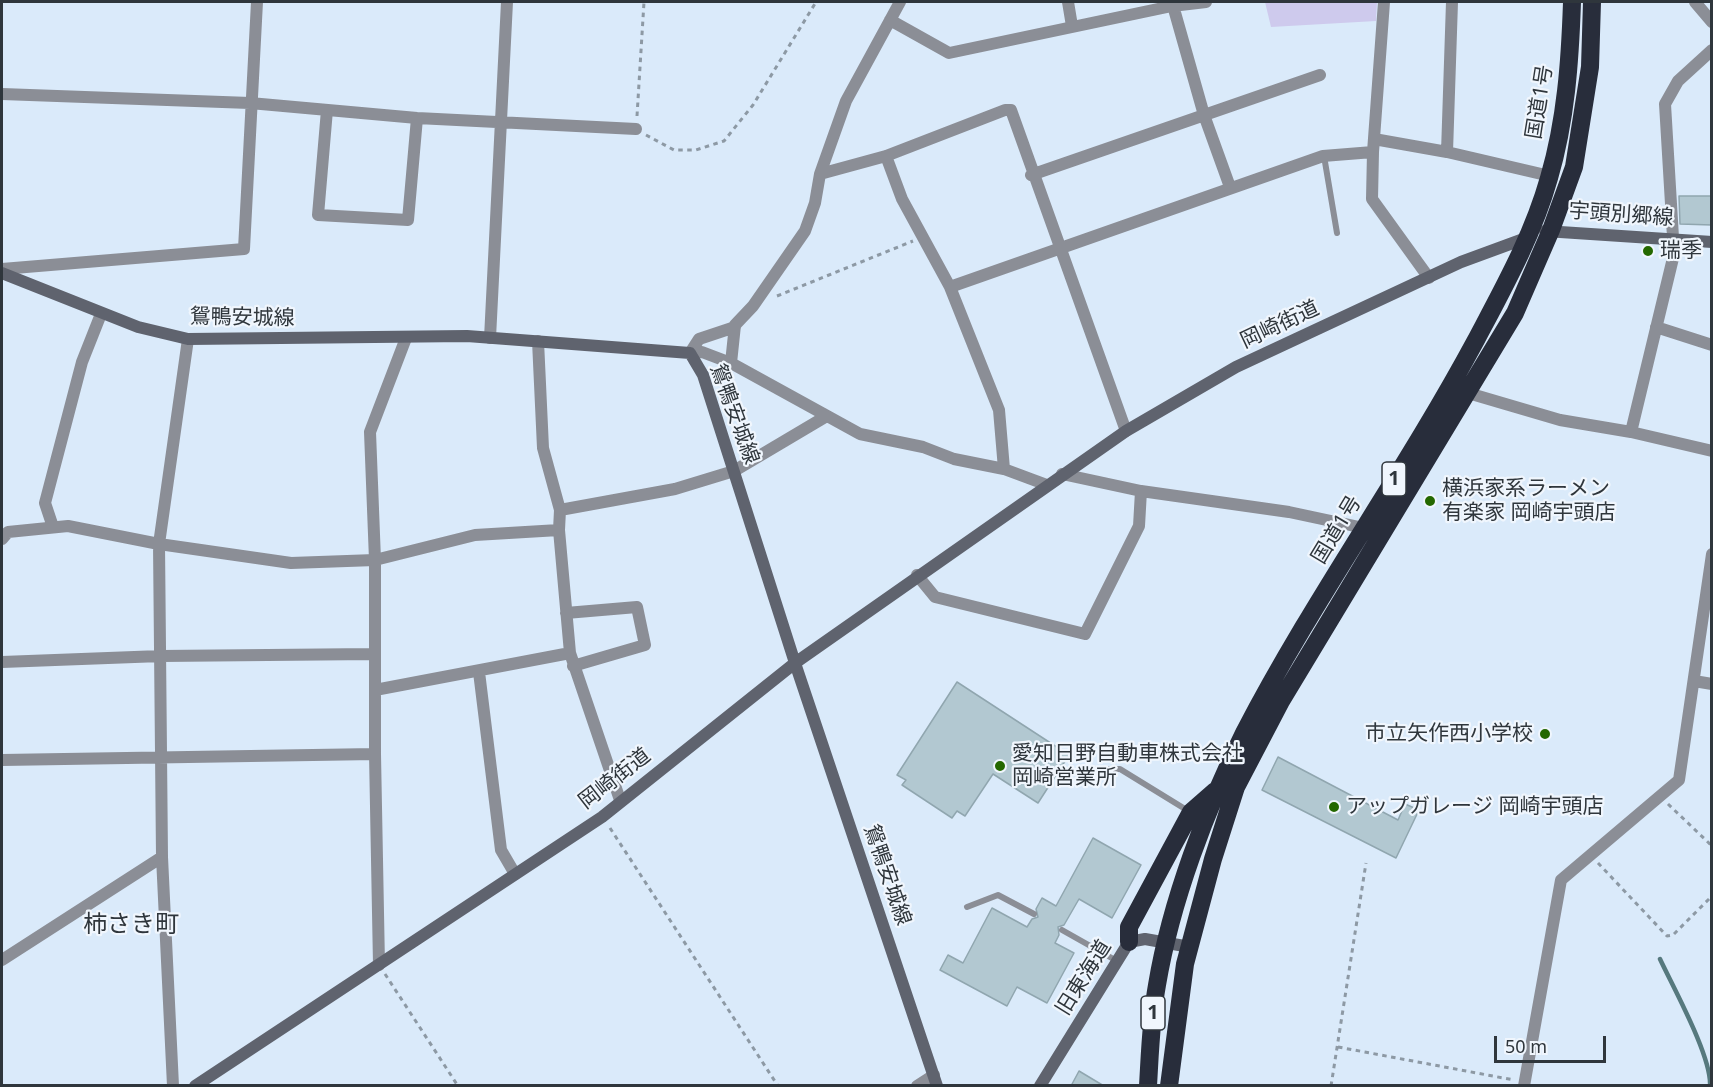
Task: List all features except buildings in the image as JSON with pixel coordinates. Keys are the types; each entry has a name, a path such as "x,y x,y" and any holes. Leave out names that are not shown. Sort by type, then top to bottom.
{"highway":[{"name":"国道1号","path":"1148,1086 1156,986 1166,942 1192,857 1219,788 1250,723 1364,528 1450,388 1528,237 1550,176 1569,78 1572,2"},
{"name":"国道1号","path":"1169,1086 1190,947 1213,859 1236,787 1281,701 1515,313 1551,230 1574,167 1590,67 1592,2"},
{"path":"1129,942 1129,927 1191,812 1219,788"}],"street":[{"path":"2,271 244,249 257,2"},
{"path":"490,338 499,122 507,2"},
{"path":"690,353 699,339 735,327 753,306 806,231 815,203 820,174 846,101 900,2"},
{"path":"1068,2 1072,26"},
{"path":"890,20 950,53 1172,4 1206,2"},
{"path":"1384,2 1372,152 1372,199 1386,223 1429,278"},
{"path":"1447,152 1452,2"},
{"path":"1695,2 1712,22"},
{"path":"1172,4 1204,115 1230,187"},
{"path":"1631,432 1674,254 1665,104 1678,81 1712,50"},
{"path":"1031,175 1320,75"},
{"path":"2,94 250,103 417,118 636,129"},
{"path":"327,110 318,215 408,220 417,118"},
{"path":"820,174 886,156 1005,110 1011,110 1031,175 1126,431"},
{"path":"1374,139 1447,152 1550,176"},
{"path":"950,287 1323,156 1372,152"},
{"path":"886,156 902,199 950,287 999,410 1004,469"},
{"name":"宇頭別郷線","path":"1528,237 1551,230 1712,242"},
{"name":"岡崎街道","path":"195,1086 602,817 620,800 795,663 917,575 1126,431 1236,367 1461,262 1528,237"},
{"name":"鴛鴨安城線","path":"2,271 101,314 138,327 188,339 467,336 690,353 703,375 795,663 935,1080"},
{"path":"53,527 45,503 82,362 101,314"},
{"path":"731,363 735,327"},
{"path":"1656,327 1712,345"},
{"path":"379,965 374,654 375,560 370,432 406,338"},
{"path":"174,1086 162,857 159,544 188,339"},
{"path":"538,341 543,448 560,510 559,530 570,653 620,800"},
{"path":"690,353 702,352 731,363 825,417 860,434 923,447 954,459 1004,469 1047,485"},
{"path":"1468,393 1560,420 1631,432 1712,451"},
{"path":"560,510 675,489 734,471 825,417"},
{"path":"1062,474 1141,491 1288,512 1364,528"},
{"path":"917,575 935,597 1085,634 1139,526 1141,491"},
{"path":"2,539 8,532 68,526 159,544 291,563 375,560 475,535 559,530"},
{"path":"1525,1084 1561,880 1679,780 1711,559"},
{"path":"566,613 637,607 645,645 573,666"},
{"path":"375,690 570,653"},
{"path":"2,662 374,654"},
{"path":"479,672 501,850 515,874"},
{"path":"1694,681 1712,684"},
{"path":"2,760 375,754"},
{"path":"2,960 162,857"},
{"name":"旧東海道","path":"1040,1086 1129,942 1145,939 1190,947"},
{"path":"917,1086 935,1080"}],"lane":[{"path":"1323,156 1337,233"},
{"path":"1084,769 1120,769 1191,812"},
{"path":"967,907 998,895 1034,914"},
{"path":"1062,930 1117,962"}],"path":[{"path":"645,2 636,129 674,150 696,150 724,141 753,105 816,2"},
{"path":"753,306 924,237"},
{"path":"1660,796 1712,846"},
{"path":"602,817 778,1086"},
{"path":"1591,855 1667,936 1673,935 1712,896"},
{"path":"1331,1086 1366,863"},
{"path":"379,965 458,1086"},
{"path":"1338,1047 1525,1084"}],"shaded area":[{"path":"1265,2 1377,2 1376,21 1271,27"}],"waterway":[{"path":"1660,959 1698,1040 1709,1073 1710,1086"}],"place":[{"name":"瑞季","path":"1648,251"},
{"name":"横浜家系ラーメン 有楽家 岡崎宇頭店","path":"1430,501"},
{"name":"市立矢作西小学校","path":"1545,734"},
{"name":"愛知日野自動車株式会社 岡崎営業所","path":"1000,766"},
{"name":"アップガレージ 岡崎宇頭店","path":"1334,807"}],"district":[{"name":"柿さき町","path":"131,925"}]}
